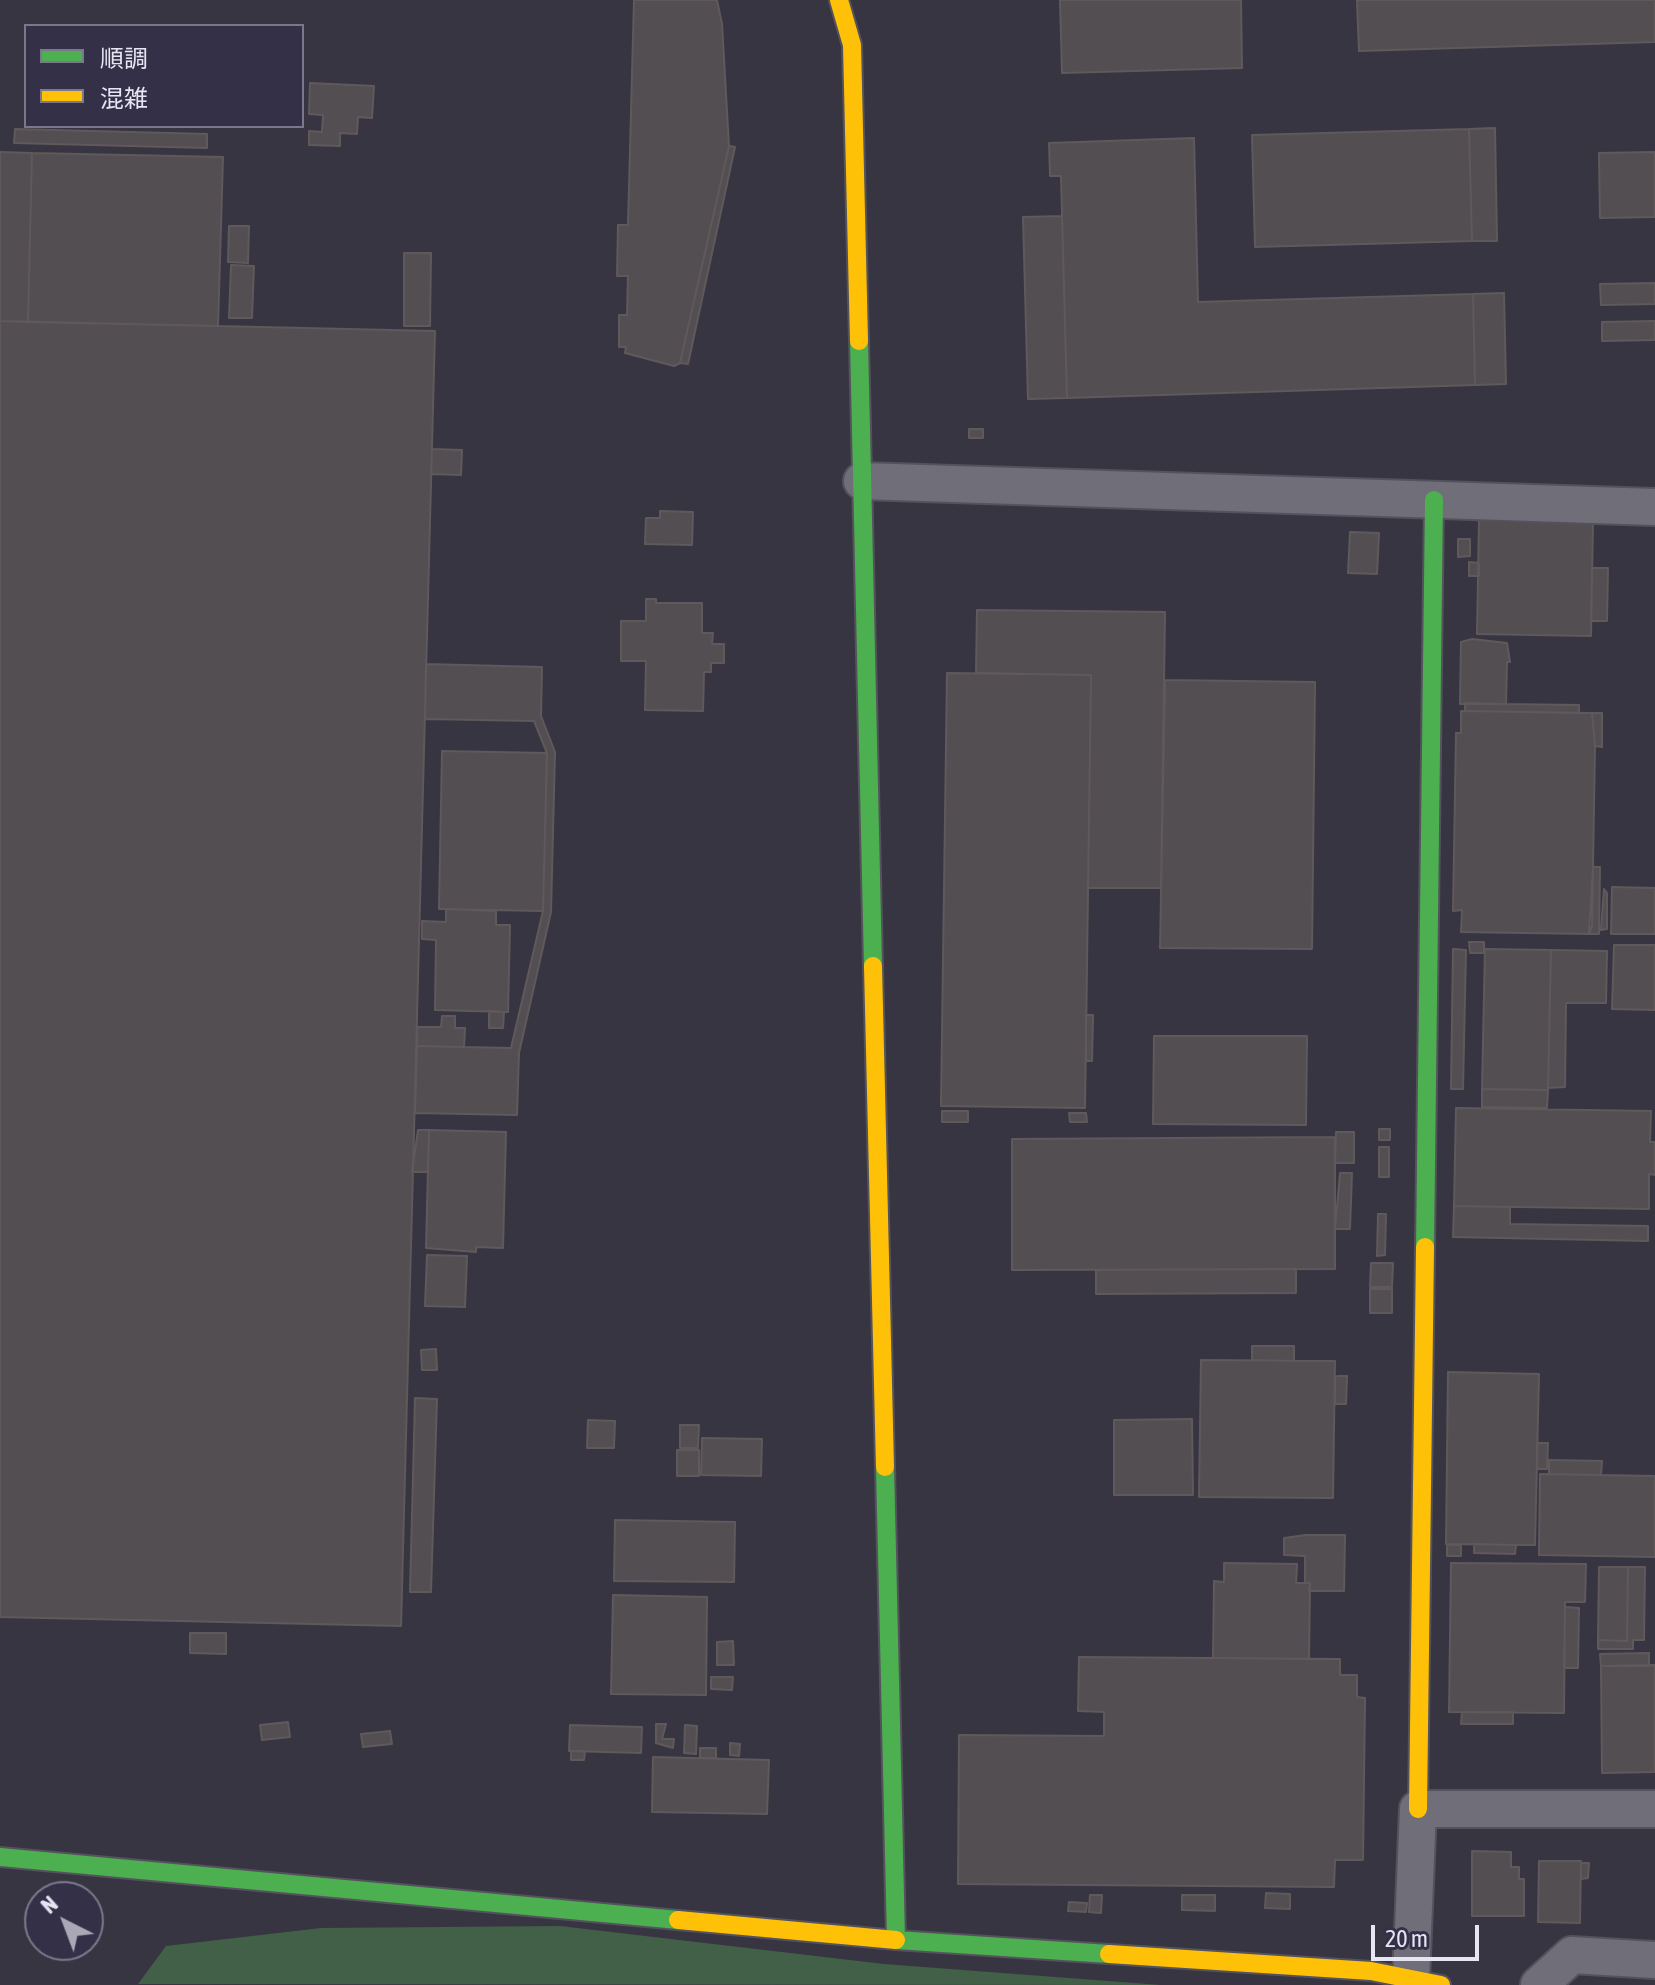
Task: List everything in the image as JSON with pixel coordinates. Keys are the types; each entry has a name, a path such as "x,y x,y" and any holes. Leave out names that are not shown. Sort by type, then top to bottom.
{"street":[{"path":"839,0 852,45 896,1940"},
{"path":"862,481 1655,507"},
{"path":"0,1857 896,1940 1371,1971 1426,1982 1418,1809 1434,500"},
{"path":"1418,1809 1655,1809"},
{"path":"1539,1985 1572,1955 1655,1960"}],"green space":[{"path":"560,1926 884,1964 1161,1985 138,1984 166,1946 321,1928"}],"building":[{"path":"634,0 717,0 722,24 729,146 680,363 674,366 625,353 626,347 619,347 619,315 627,315 628,276 617,276 618,225 628,225"},
{"path":"1060,0 1241,0 1242,68 1062,73"},
{"path":"1357,0 1655,0 1655,42 1359,51"},
{"path":"310,83 374,86 372,118 358,117 357,134 340,133 340,146 309,145 309,131 322,132 323,115 309,114"},
{"path":"1495,128 1497,241 1472,241 1469,129"},
{"path":"15,129 207,134 207,148 14,143"},
{"path":"1469,129 1472,241 1255,247 1252,135"},
{"path":"1194,138 1198,302 1473,294 1475,385 1067,398 1061,176 1050,176 1049,143"},
{"path":"729,146 735,147 688,364 680,363"},
{"path":"0,152 32,153 28,322 0,321"},
{"path":"1655,152 1655,217 1600,218 1599,153"},
{"path":"32,153 223,157 218,326 28,322"},
{"path":"1062,216 1067,398 1028,399 1023,217"},
{"path":"229,226 249,226 248,263 228,262"},
{"path":"404,253 431,253 430,326 404,326"},
{"path":"231,265 254,266 252,318 229,318"},
{"path":"1655,283 1655,304 1601,305 1600,284"},
{"path":"1504,293 1506,384 1475,385 1473,294"},
{"path":"0,321 435,331 401,1626 0,1617"},
{"path":"1655,321 1655,340 1602,341 1602,322"},
{"path":"969,429 983,429 983,438 969,438"},
{"path":"432,449 462,450 461,475 431,474"},
{"path":"660,511 693,512 692,545 645,544 646,518 660,518"},
{"path":"1479,520 1593,522 1591,636 1477,634"},
{"path":"1350,532 1379,533 1377,574 1348,573"},
{"path":"1458,539 1470,539 1470,556 1458,557"},
{"path":"1469,562 1479,563 1479,576 1469,576"},
{"path":"1592,568 1608,568 1607,621 1591,621"},
{"path":"646,599 656,599 656,603 702,603 702,633 713,633 712,644 724,644 724,663 711,663 711,672 704,672 703,711 645,710 646,661 621,661 621,621 646,621"},
{"path":"977,610 1165,612 1161,888 1088,888 1091,675 976,673"},
{"path":"1472,639 1507,643 1510,662 1507,662 1506,704 1460,704 1461,642"},
{"path":"426,664 542,667 541,716 555,752 551,912 519,1053 517,1115 415,1113 417,1046 511,1048 543,911 547,753 534,721 425,719"},
{"path":"947,673 1091,675 1085,1108 941,1106"},
{"path":"1165,680 1315,682 1312,949 1160,948"},
{"path":"1465,703 1579,705 1579,713 1465,711"},
{"path":"1461,711 1592,713 1595,746 1592,926 1589,934 1461,932 1462,910 1453,911 1456,733 1461,733"},
{"path":"1592,713 1602,713 1602,747 1595,746"},
{"path":"442,751 547,753 543,911 439,909"},
{"path":"1593,867 1600,867 1599,934 1589,934"},
{"path":"1612,887 1655,888 1655,934 1611,934"},
{"path":"1604,889 1607,893 1607,929 1601,930"},
{"path":"446,909 496,911 496,925 510,925 508,1012 435,1010 436,940 422,939 422,921 446,922"},
{"path":"1469,942 1484,942 1484,953 1470,953"},
{"path":"1614,945 1655,945 1655,1010 1612,1009"},
{"path":"1453,949 1466,950 1463,1089 1451,1089"},
{"path":"1485,949 1551,950 1548,1090 1482,1089"},
{"path":"1551,950 1607,951 1606,1003 1566,1003 1565,1087 1548,1088"},
{"path":"489,1011 504,1012 503,1028 489,1028"},
{"path":"1086,1015 1093,1015 1092,1061 1086,1061"},
{"path":"442,1016 455,1016 455,1028 465,1028 464,1047 417,1046 417,1027 441,1027"},
{"path":"1154,1036 1307,1036 1306,1125 1153,1124"},
{"path":"1482,1089 1548,1090 1547,1108 1482,1107"},
{"path":"1456,1108 1651,1111 1650,1142 1655,1142 1655,1175 1649,1174 1649,1209 1454,1206"},
{"path":"942,1111 968,1111 968,1122 942,1122"},
{"path":"1069,1113 1086,1113 1087,1122 1070,1122"},
{"path":"1379,1129 1390,1129 1390,1140 1379,1140"},
{"path":"418,1130 429,1130 428,1172 412,1172"},
{"path":"429,1130 506,1132 503,1248 476,1247 476,1252 426,1248"},
{"path":"1336,1132 1354,1132 1354,1163 1335,1163"},
{"path":"1335,1137 1335,1269 1012,1270 1012,1139"},
{"path":"1379,1147 1389,1147 1389,1177 1379,1177"},
{"path":"1340,1173 1352,1173 1350,1229 1335,1229"},
{"path":"1454,1206 1510,1207 1510,1224 1648,1226 1648,1241 1453,1237"},
{"path":"1378,1214 1386,1214 1385,1255 1377,1256"},
{"path":"427,1255 467,1256 465,1307 425,1306"},
{"path":"1371,1263 1393,1263 1392,1287 1370,1287"},
{"path":"1296,1269 1296,1293 1096,1294 1096,1270"},
{"path":"1370,1289 1392,1289 1392,1313 1370,1313"},
{"path":"1252,1346 1294,1346 1294,1361 1252,1360"},
{"path":"436,1349 437,1370 422,1370 421,1350"},
{"path":"1201,1360 1335,1361 1333,1498 1199,1497"},
{"path":"1448,1372 1539,1374 1535,1545 1446,1544"},
{"path":"1347,1376 1346,1404 1335,1404 1335,1377"},
{"path":"415,1398 437,1399 431,1592 410,1592"},
{"path":"1192,1419 1193,1495 1114,1495 1114,1420"},
{"path":"588,1420 615,1421 614,1448 587,1448"},
{"path":"680,1425 699,1425 698,1448 680,1448"},
{"path":"702,1438 762,1439 761,1476 701,1475"},
{"path":"1537,1443 1548,1443 1547,1469 1537,1469"},
{"path":"677,1450 699,1450 699,1476 677,1476"},
{"path":"1549,1460 1602,1461 1601,1475 1549,1474"},
{"path":"1540,1474 1655,1476 1655,1557 1539,1555"},
{"path":"615,1520 735,1522 734,1582 614,1581"},
{"path":"1345,1535 1344,1591 1309,1591 1310,1583 1305,1583 1305,1556 1284,1555 1284,1538"},
{"path":"1474,1544 1516,1545 1515,1554 1474,1553"},
{"path":"1447,1545 1461,1545 1461,1556 1447,1556"},
{"path":"1224,1563 1297,1564 1296,1583 1310,1583 1309,1659 1213,1658 1214,1581 1224,1582"},
{"path":"1451,1563 1586,1564 1585,1602 1565,1602 1564,1713 1449,1712"},
{"path":"1599,1567 1628,1567 1627,1641 1598,1640"},
{"path":"1628,1567 1645,1567 1644,1640 1633,1640 1633,1649 1598,1649 1598,1640 1627,1641"},
{"path":"613,1595 707,1597 706,1695 611,1694"},
{"path":"1565,1607 1579,1608 1578,1668 1564,1668"},
{"path":"190,1633 226,1633 226,1654 190,1653"},
{"path":"733,1641 734,1665 717,1665 717,1642"},
{"path":"1649,1653 1649,1666 1601,1666 1600,1654"},
{"path":"1079,1657 1340,1659 1340,1675 1357,1675 1357,1697 1365,1698 1363,1860 1335,1860 1334,1887 958,1884 959,1735 1104,1736 1104,1712 1078,1711"},
{"path":"1655,1665 1655,1772 1602,1773 1601,1666"},
{"path":"711,1677 733,1677 732,1690 711,1689"},
{"path":"1462,1712 1513,1712 1513,1724 1461,1724"},
{"path":"288,1722 290,1737 262,1740 260,1725"},
{"path":"656,1724 666,1724 662,1739 674,1739 673,1748 656,1743"},
{"path":"570,1725 642,1727 641,1753 569,1751"},
{"path":"685,1725 697,1726 696,1754 684,1753"},
{"path":"390,1731 392,1744 363,1747 361,1734"},
{"path":"730,1743 740,1744 739,1756 730,1755"},
{"path":"700,1748 716,1748 716,1758 700,1758"},
{"path":"571,1751 585,1751 584,1760 571,1760"},
{"path":"653,1757 769,1760 767,1814 652,1812"},
{"path":"1472,1851 1511,1852 1511,1867 1519,1867 1519,1879 1524,1879 1524,1916 1472,1916"},
{"path":"1539,1861 1581,1861 1580,1923 1538,1922"},
{"path":"1581,1863 1589,1863 1588,1878 1581,1879"},
{"path":"1266,1893 1290,1894 1290,1909 1265,1908"},
{"path":"1090,1895 1102,1895 1101,1913 1089,1912"},
{"path":"1182,1895 1215,1895 1215,1911 1182,1910"},
{"path":"1069,1902 1087,1903 1086,1912 1068,1911"}],"traffic: fast":[{"path":"859,341 873,966"},
{"path":"1425,1247 1434,500"},
{"path":"885,1467 896,1940 1109,1954"},
{"path":"0,1857 678,1920"}],"traffic: slow":[{"path":"839,0 852,45 859,341"},
{"path":"873,966 885,1467"},
{"path":"1418,1809 1425,1247"},
{"path":"678,1920 896,1940"},
{"path":"1109,1954 1371,1971 1441,1985"}]}
